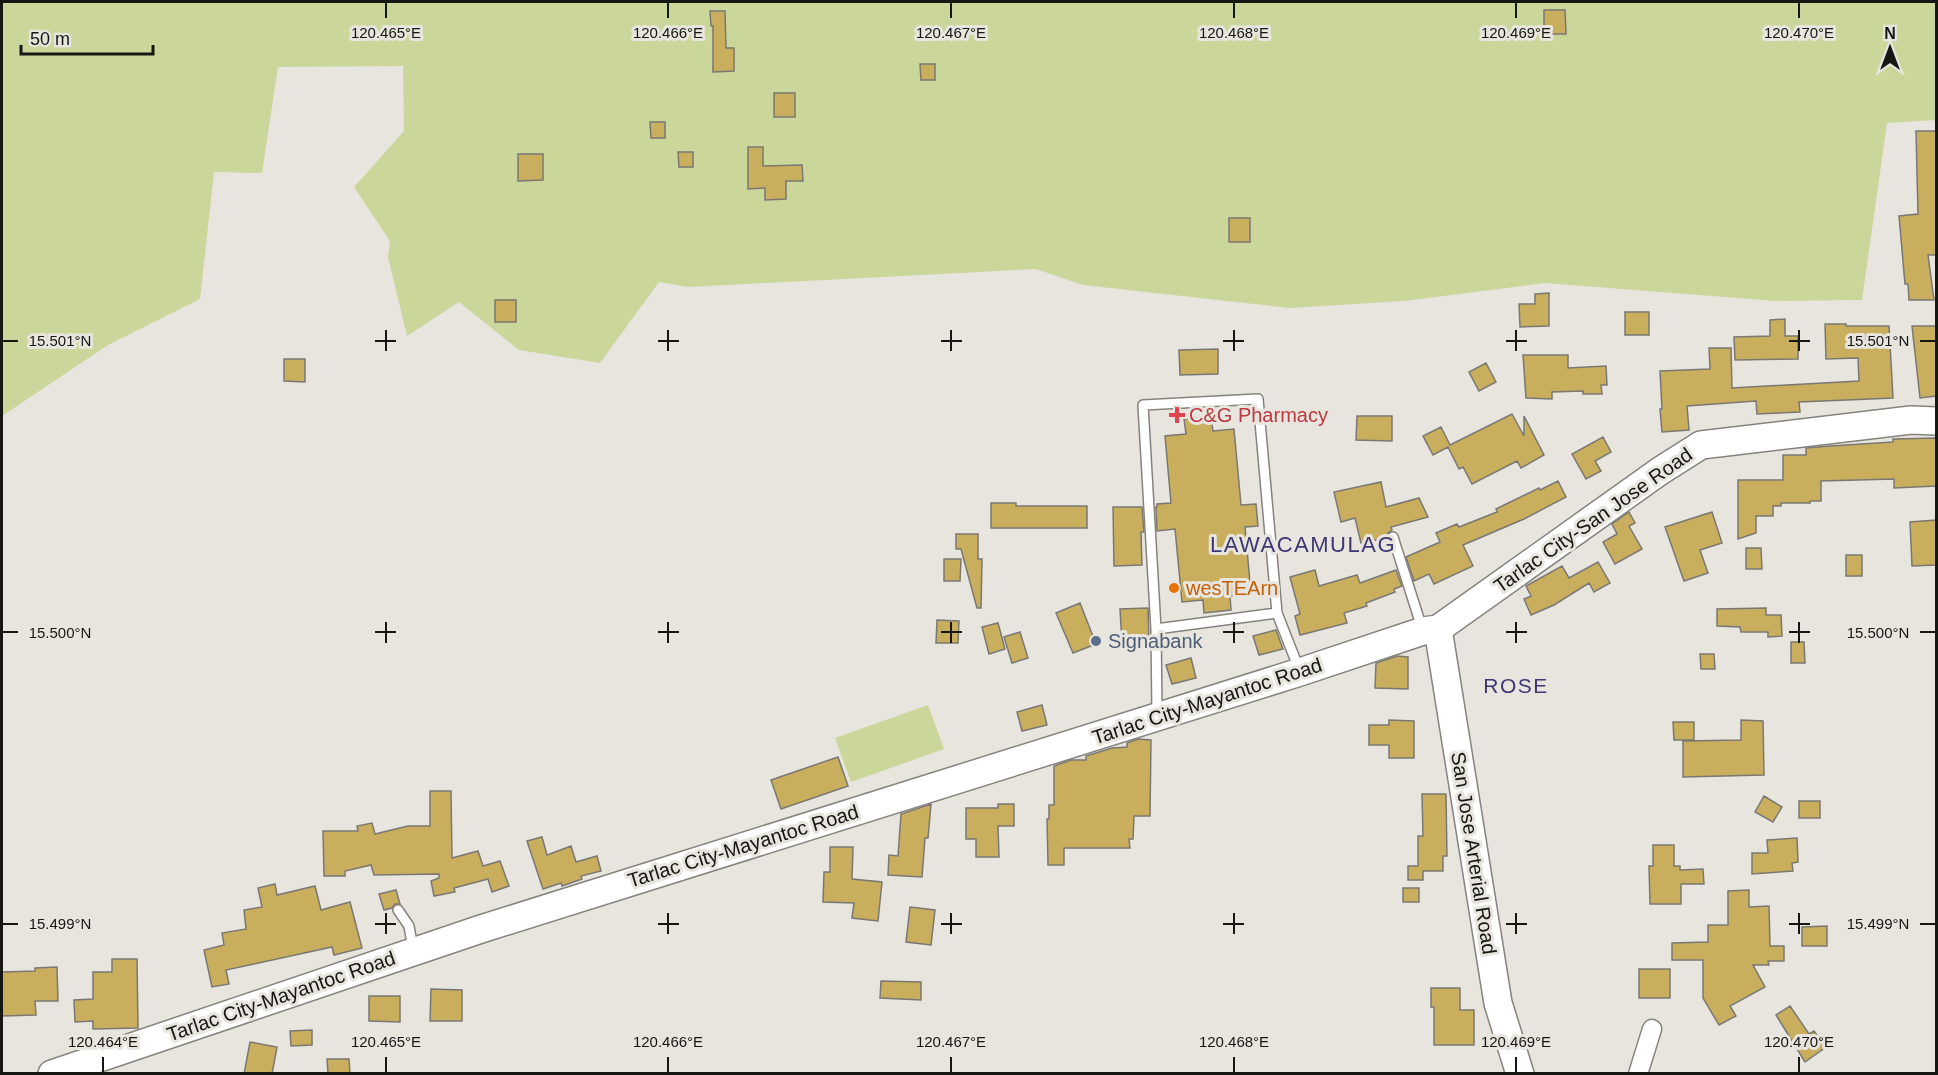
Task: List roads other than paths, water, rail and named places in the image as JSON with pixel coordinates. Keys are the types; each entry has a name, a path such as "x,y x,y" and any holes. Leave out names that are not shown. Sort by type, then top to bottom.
{"main road":[{"name":"Tarlac City-San Jose Road","path":"1430,630 1701,445 1911,420 1936,421"},
{"name":"Tarlac City-Mayantoc Road","path":"52,1074 481,929 1430,630"},
{"name":"San Jose Arterial Road","path":"1430,630 1498,1004 1520,1074"}],"street":[{"path":"1638,1074 1652,1029"}],"lane":[{"path":"1156,717 1156,629 1143,405 1258,399 1277,613 1300,672"},
{"path":"1393,537 1430,630"},
{"path":"1156,629 1277,613"},
{"path":"398,910 409,926 413,952"}],"place":[{"name":"C&G Pharmacy","path":"1177,415"},
{"name":"wesTEArn","path":"1174,588"},
{"name":"Signabank","path":"1096,641"}],"district":[{"name":"LAWACAMULAG","path":"1303,544"},
{"name":"ROSE","path":"1516,685"}]}
